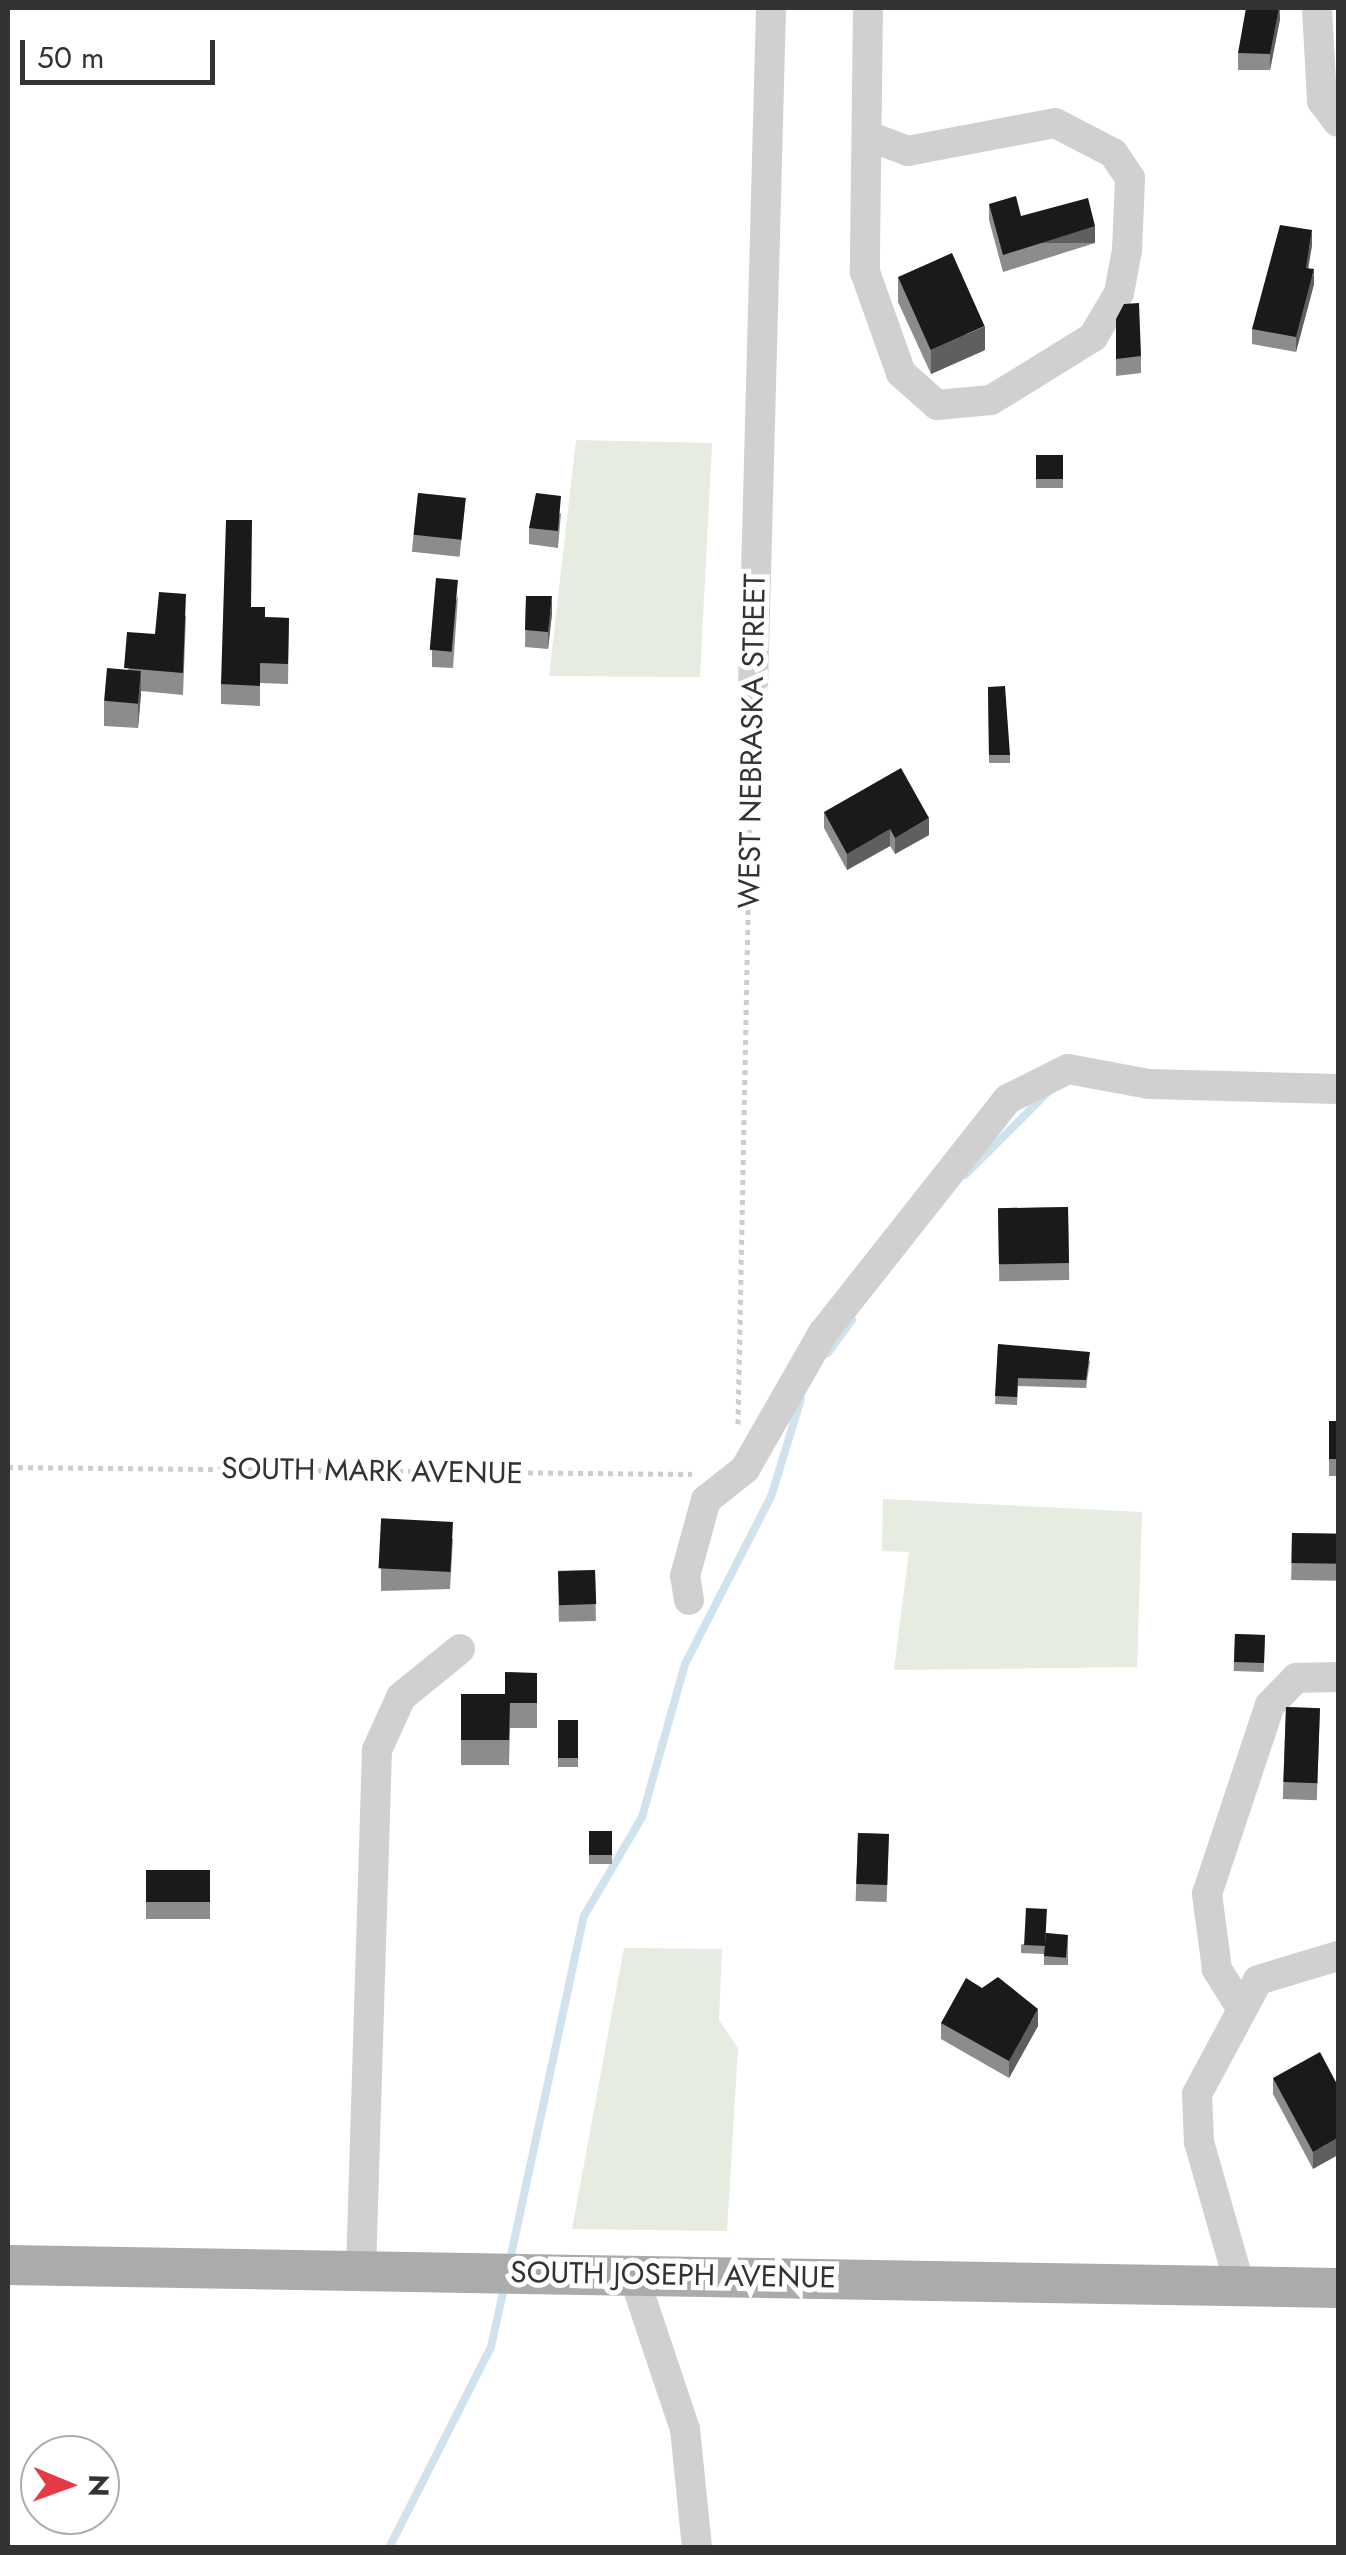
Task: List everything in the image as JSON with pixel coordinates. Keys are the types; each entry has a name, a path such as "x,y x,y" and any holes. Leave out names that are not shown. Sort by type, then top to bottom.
{"main road":[{"name":"SOUTH JOSEPH AVENUE","path":"8,2264 1338,2288"}],"street":[{"name":"WEST NEBRASKA STREET","path":"753,687 772,8"},
{"path":"868,8 865,272 901,373 937,405 991,400 1092,337 1119,293 1127,250 1130,178 1114,153 1055,123 908,151 868,136"},
{"path":"1316,8 1322,101 1338,122"},
{"path":"689,1600 685,1576 706,1500 737,1475 824,1333 1008,1099 1068,1068 1149,1084 1338,1089"},
{"path":"360,2270 378,1750 401,1697 460,1649"},
{"path":"1238,2004 1217,1969 1206,1894 1270,1704 1296,1678 1338,1677"},
{"path":"1240,2286 1194,2116 1238,2004 1258,1980 1338,1956"},
{"path":"633,2274 685,2430 698,2548"}],"path":[{"name":"WEST NEBRASKA STREET","path":"737,1475 753,687"},
{"name":"SOUTH MARK AVENUE","path":"8,1467 737,1475"}],"shaded area":[{"path":"576,440 712,443 700,677 549,676"},
{"path":"883,1499 1142,1512 1137,1667 894,1670 909,1552 882,1551"},
{"path":"624,1948 722,1949 719,2020 738,2048 727,2231 572,2229"}],"building":[{"path":"1246,8 1279,8 1270,54 1238,53"},
{"path":"1016,196 1021,216 1088,198 1095,226 1003,255 989,204"},
{"path":"1280,225 1312,230 1306,268 1314,269 1296,337 1252,329"},
{"path":"952,253 985,326 931,350 898,277"},
{"path":"1139,303 1141,356 1116,359 1116,319 1124,304"},
{"path":"1036,455 1063,455 1063,479 1036,479"},
{"path":"418,493 466,498 461,540 414,535"},
{"path":"536,493 561,496 558,531 529,528"},
{"path":"226,520 252,520 251,607 265,607 265,617 289,618 288,664 260,663 260,686 221,684"},
{"path":"436,578 458,580 452,652 430,650"},
{"path":"159,592 186,594 183,673 124,668 127,632 155,634"},
{"path":"526,596 552,596 548,632 525,630"},
{"path":"107,668 141,671 138,704 104,701"},
{"path":"1005,686 1010,755 989,755 988,687"},
{"path":"901,768 929,818 895,838 890,829 847,854 824,812"},
{"path":"1068,1207 1069,1263 999,1264 998,1208"},
{"path":"998,1344 1090,1352 1086,1380 1018,1378 1017,1397 995,1396"},
{"path":"1329,1421 1338,1421 1338,1459 1329,1459"},
{"path":"381,1518 453,1522 450,1572 378,1568"},
{"path":"1292,1533 1338,1534 1337,1564 1291,1563"},
{"path":"595,1570 596,1604 559,1605 558,1571"},
{"path":"1235,1634 1265,1635 1264,1663 1234,1662"},
{"path":"505,1672 537,1673 537,1703 510,1703 509,1740 461,1740 461,1694 505,1694"},
{"path":"1286,1707 1320,1708 1317,1783 1283,1782"},
{"path":"558,1720 578,1720 578,1758 558,1758"},
{"path":"589,1831 612,1831 612,1855 589,1855"},
{"path":"858,1833 889,1834 887,1885 856,1884"},
{"path":"146,1870 210,1870 210,1902 146,1902"},
{"path":"1026,1908 1047,1909 1045,1946 1024,1945"},
{"path":"1046,1933 1068,1935 1066,1958 1044,1956"},
{"path":"998,1977 1038,2009 1009,2061 941,2023 966,1978 982,1988"},
{"path":"1320,2052 1338,2086 1338,2138 1313,2152 1273,2078"}],"waterway":[{"path":"965,1175 1047,1093"},
{"path":"828,1353 852,1320"},
{"path":"510,2260 584,1916 642,1817 685,1664 771,1497 801,1399"},
{"path":"389,2548 491,2347 504,2288"}]}
